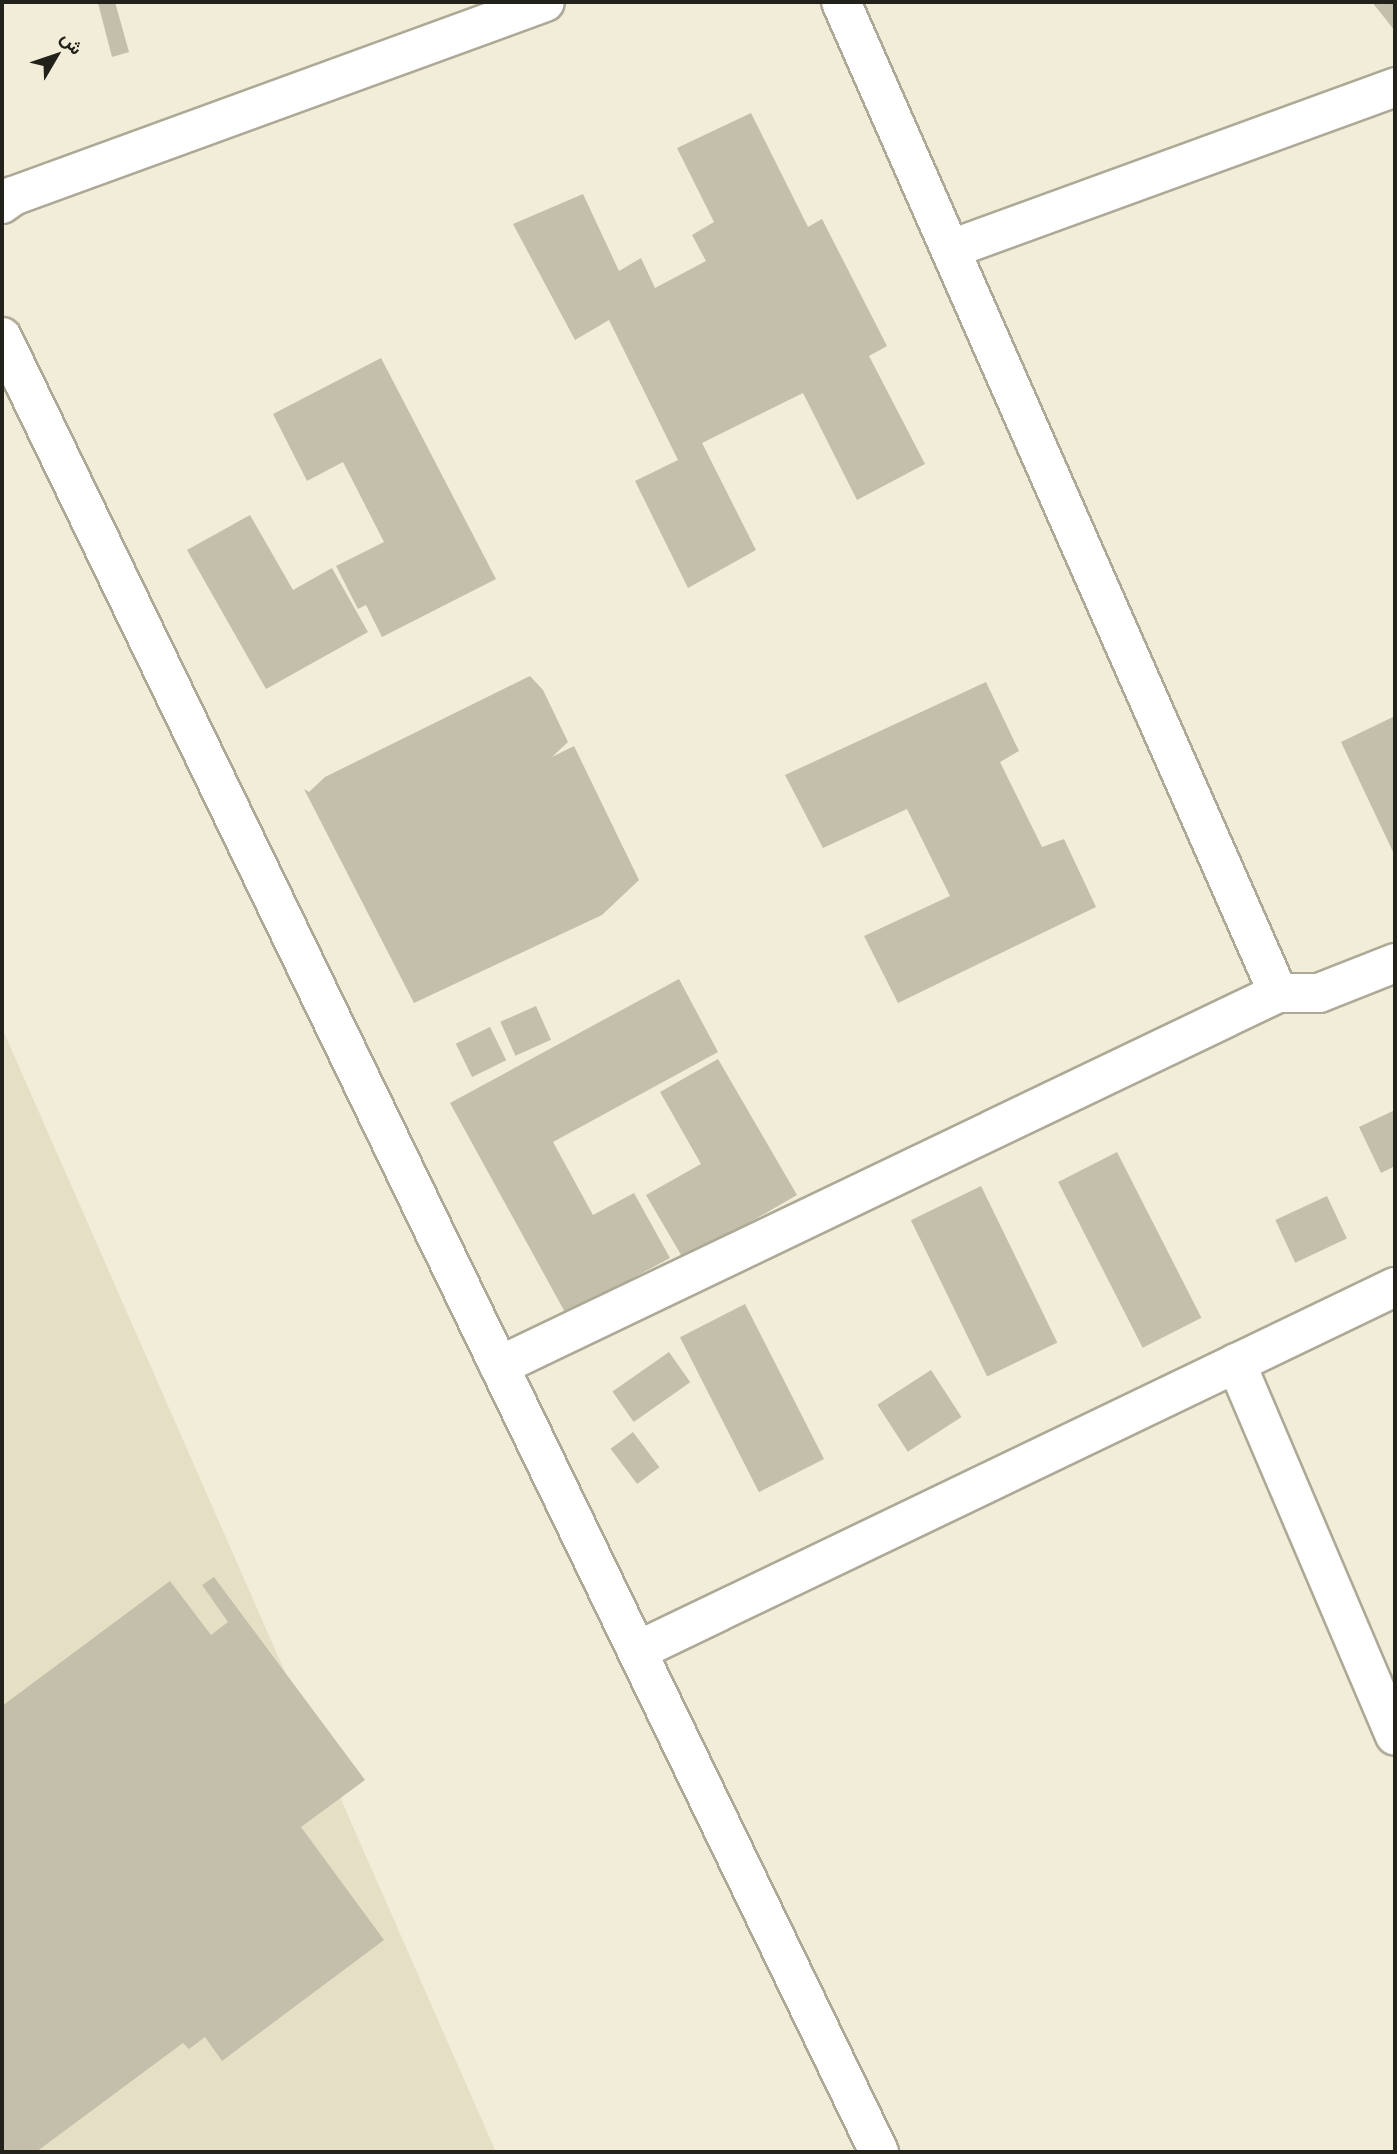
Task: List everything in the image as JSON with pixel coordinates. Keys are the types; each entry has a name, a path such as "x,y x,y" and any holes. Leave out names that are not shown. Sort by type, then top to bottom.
{"lane":[{"path":"2,204 13,196 545,2"},
{"path":"841,2 1278,993"},
{"path":"951,249 1395,87"},
{"path":"2,337 879,2152"},
{"path":"499,1366 1278,993 1319,993 1395,963"},
{"path":"637,1651 1395,1287"},
{"path":"1236,1363 1395,1735"}],"shaded area":[{"path":"2,1028 496,2152 2,2152"}],"building":[{"path":"115,2 129,52 112,57 98,3"},
{"path":"1372,2 1395,2 1395,31"},
{"path":"751,113 808,227 822,219 887,346 869,356 925,464 857,500 803,393 702,443 756,550 688,588 635,481 678,460 609,320 575,340 513,224 583,194 619,271 641,258 655,288 706,261 692,235 714,222 677,148"},
{"path":"381,358 496,579 382,637 366,605 358,609 336,566 384,542 343,462 307,481 273,414"},
{"path":"250,515 293,590 332,568 368,632 266,689 187,550"},
{"path":"530,676 543,690 568,742 552,757 574,746 639,880 602,915 414,1003 304,789 309,792 325,777"},
{"path":"986,682 1019,751 1000,762 1042,847 1064,839 1096,907 898,1003 864,936 950,896 907,809 823,848 785,775"},
{"path":"1395,716 1395,856 1341,742"},
{"path":"679,979 718,1052 553,1142 593,1215 634,1193 670,1258 566,1314 450,1103"},
{"path":"536,1006 551,1040 515,1056 500,1022"},
{"path":"490,1027 506,1060 472,1077 456,1044"},
{"path":"718,1059 797,1195 684,1260 646,1195 701,1164 660,1092"},
{"path":"1395,1110 1395,1166 1381,1173 1359,1127"},
{"path":"1117,1152 1201,1318 1143,1348 1058,1182"},
{"path":"981,1186 1057,1342 987,1377 911,1220"},
{"path":"1327,1196 1347,1239 1295,1263 1275,1220"},
{"path":"745,1304 824,1459 759,1492 680,1337"},
{"path":"669,1352 690,1382 634,1422 612,1392"},
{"path":"931,1370 961,1417 908,1452 877,1405"},
{"path":"633,1432 659,1467 637,1484 611,1449"},
{"path":"214,1577 365,1780 301,1827 384,1940 222,2061 205,2037 189,2049 183,2043 36,2152 2,2152 2,1706 170,1581 211,1635 228,1622 202,1585"}]}
